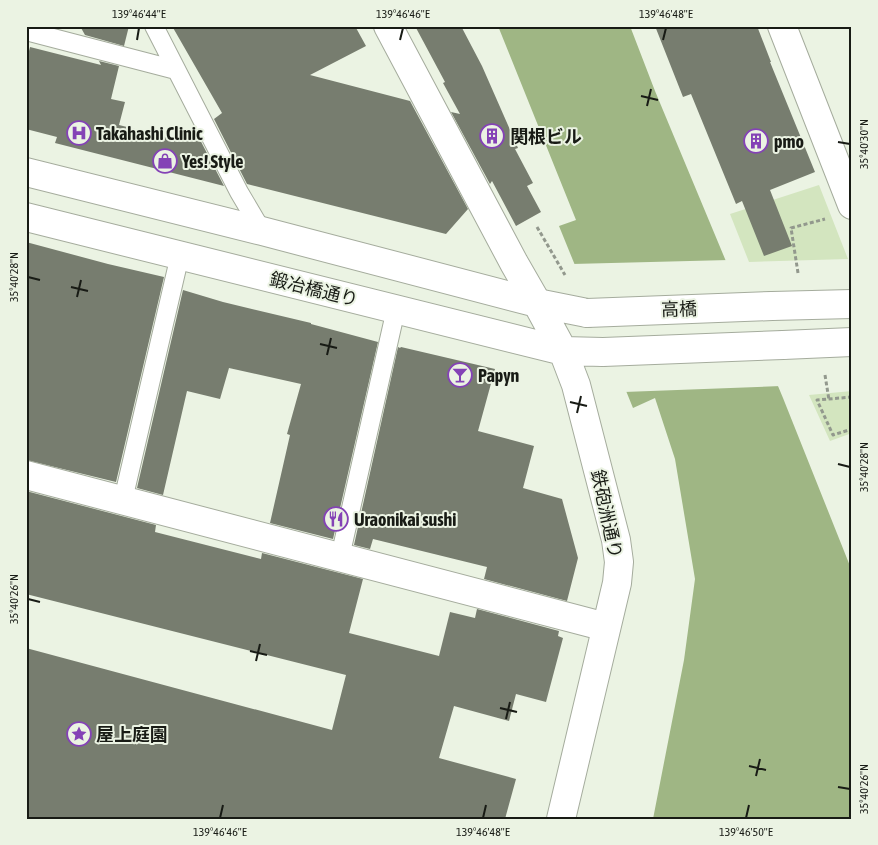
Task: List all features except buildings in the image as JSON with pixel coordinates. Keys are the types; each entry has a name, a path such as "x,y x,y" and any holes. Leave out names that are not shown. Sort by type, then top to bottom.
{"street":[{"name":"鉄砲洲通り","path":"388,26 514,263 564,352 576,385 616,540 619,562 617,583 561,819"},
{"path":"782,26 852,205"},
{"path":"26,172 537,303"},
{"name":"鍛冶橋通り","path":"26,217 564,352 852,342"},
{"name":"高橋","path":"537,303 587,313 852,304"},
{"path":"26,475 606,627"}],"lane":[{"path":"154,26 239,192 262,231"},
{"path":"26,31 176,70"},
{"path":"123,500 180,256"},
{"path":"340,557 396,309"}],"path":[{"path":"798,274 791,228 826,219"},
{"path":"537,227 564,275"},
{"path":"825,374 829,400"},
{"path":"852,397 817,400 833,435 852,429"}],"shaded area":[{"path":"498,26 630,26 852,571 852,819 653,819 684,660 695,579 675,459 655,398 633,408 559,226 576,220"},
{"path":"819,185 848,259 749,262 730,214"},
{"path":"852,391 852,433 830,441 809,395"}],"pier":[{"path":"729,260 781,386 624,392 572,264"}],"place":[{"name":"Takahashi Clinic","path":"79,133"},
{"name":"関根ビル","path":"492,136"},
{"name":"pmo","path":"756,141"},
{"name":"Yes! Style","path":"165,161"},
{"name":"Papyn","path":"460,375"},
{"name":"Uraonikai sushi","path":"336,519"},
{"name":"屋上庭園","path":"79,734"}]}
